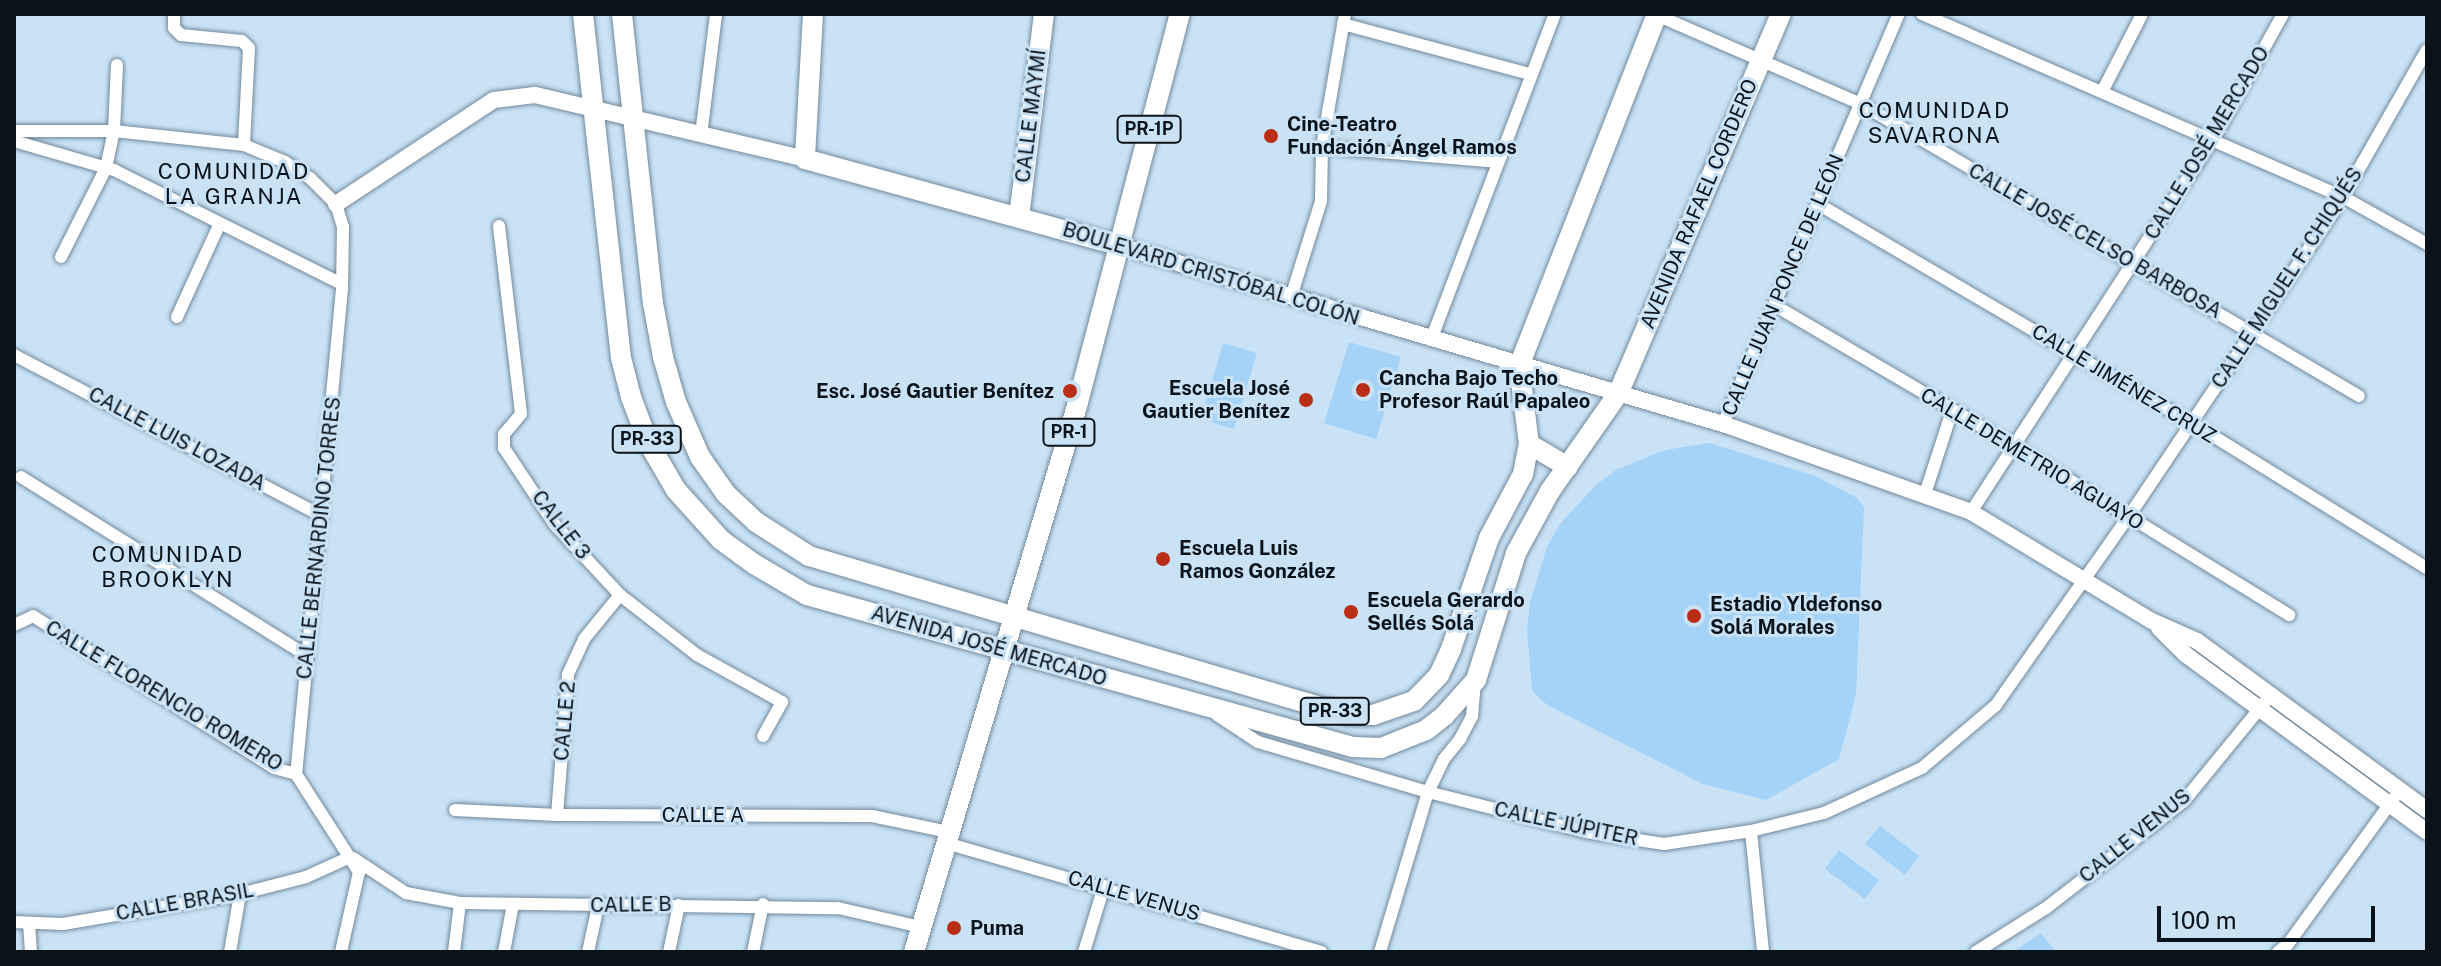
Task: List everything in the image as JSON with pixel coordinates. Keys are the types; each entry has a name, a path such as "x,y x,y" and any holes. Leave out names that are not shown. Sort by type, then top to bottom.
{"main road":[{"name":"AVENIDA JOSÉ MERCADO","path":"583,14 621,358 648,442 676,490 721,540 754,564 807,595 1353,747 1381,748 1426,730 1444,716 1476,680 1516,553 1568,467 1618,394"},
{"name":"AVENIDA JOSÉ MERCADO","path":"622,14 653,303 663,357 676,402 700,457 726,494 756,522 809,556 1347,715 1373,715 1414,701 1439,675 1489,538 1523,474 1529,444 1519,366"},
{"path":"805,159 813,14"},
{"name":"CALLE MAYMÍ","path":"1019,217 1044,14"},
{"name":"PR-1P","path":"1117,245 1180,14"},
{"name":"PR-33","path":"1519,366 1656,14"},
{"name":"AVENIDA RAFAEL CORDERO","path":"1618,394 1781,14"},
{"name":"BOULEVARD CRISTÓBAL COLÓN","path":"805,159 1117,245"},
{"name":"PR-1","path":"914,952 1011,617 1077,406 1117,245"},
{"path":"1529,444 1568,467"}],"street":[{"path":"174,14 174,28 181,35 242,41 249,48 244,145"},
{"path":"701,135 716,14"},
{"path":"1431,340 1555,14"},
{"name":"CALLE JOSÉ CELSO BARBOSA","path":"1656,14 1861,104 2359,396"},
{"name":"CALLE JUAN PONCE DE LEÓN","path":"1723,424 1899,14"},
{"path":"1922,14 2103,90 2343,197 2427,244"},
{"path":"2103,90 2142,14"},
{"name":"CALLE JOSÉ MERCADO","path":"1971,512 2213,140 2283,14"},
{"path":"1291,297 1321,201 1322,147 1344,19 1530,74"},
{"name":"CALLE MIGUEL F. CHIQUÉS","path":"2084,580 2343,197 2427,50"},
{"path":"61,257 106,168 114,131 117,65"},
{"name":"BOULEVARD CRISTÓBAL COLÓN","path":"336,204 494,100 535,95 805,159"},
{"path":"14,131 114,131 244,145 285,162 310,178 336,204"},
{"path":"14,141 106,168 342,284"},
{"path":"1322,147 1498,162"},
{"name":"CALLE BERNARDINO TORRES","path":"296,774 342,284 343,227 336,204"},
{"name":"CALLE JIMÉNEZ CRUZ","path":"1818,204 2192,423 2427,568"},
{"path":"177,317 220,223"},
{"name":"CALLE 3","path":"499,226 521,414 504,434 504,448 555,525 620,595 697,655 782,702 763,736"},
{"name":"BOULEVARD CRISTÓBAL COLÓN","path":"1117,245 1723,424 1971,512 2152,621 2197,641 2265,702"},
{"name":"CALLE DEMETRIO AGUAYO","path":"1774,305 2016,447 2289,615"},
{"name":"CALLE LUIS LOZADA","path":"14,355 33,362 322,516"},
{"path":"1925,494 1952,411"},
{"path":"21,477 307,656"},
{"name":"CALLE JÚPITER","path":"1203,705 1258,742 1428,792 1586,832 1664,844 1751,831 1824,813 1922,768 1996,705 2084,580"},
{"name":"CALLE 2","path":"557,815 568,674 584,639 620,595"},
{"name":"CALLE FLORENCIO ROMERO","path":"14,625 33,616 274,768 296,774"},
{"path":"1380,952 1428,792 1444,759 1460,739 1472,716 1476,680"},
{"path":"2265,702 2427,810"},
{"path":"2265,702 2389,805 2427,832"},
{"name":"CALLE VENUS","path":"1976,952 2046,908 2184,801 2265,702"},
{"path":"296,774 359,872 341,952"},
{"path":"2278,952 2400,790"},
{"name":"CALLE A","path":"455,810 557,815 872,816 948,837"},
{"path":"1751,831 1763,952"},
{"name":"CALLE VENUS","path":"948,837 1322,952"},
{"name":"CALLE BRASIL","path":"14,922 63,924 240,894 306,877 350,857"},
{"name":"CALLE B","path":"350,857 406,893 460,903 598,906 763,904 838,908 921,927"},
{"path":"1084,952 1104,886"},
{"path":"230,952 240,894"},
{"path":"454,952 460,903"},
{"path":"504,952 513,904"},
{"path":"753,952 763,904"},
{"path":"669,952 679,905"},
{"path":"588,952 598,906"},
{"path":"29,923 31,952"}],"shaded area":[{"name":"Cancha Bajo Techo Profesor Raúl Papaleo","path":"1349,342 1401,357 1376,439 1324,423"},
{"path":"1223,343 1257,353 1234,429 1201,419"},
{"name":"Estadio Yldefonso Solá Morales","path":"1709,443 1815,476 1857,498 1864,507 1856,694 1839,759 1766,800 1703,784 1547,705 1532,691 1527,630 1530,602 1547,547 1560,524 1596,485 1616,470 1665,450"},
{"path":"1880,826 1919,856 1905,875 1865,844"},
{"path":"1839,850 1879,880 1865,899 1825,869"},
{"path":"2041,933 2056,952 2013,952"}],"place":[{"name":"Cine-Teatro Fundación Ángel Ramos","path":"1271,136"},
{"name":"Cancha Bajo Techo Profesor Raúl Papaleo","path":"1363,390"},
{"name":"Esc. José Gautier Benítez","path":"1070,391"},
{"name":"Escuela José Gautier Benítez","path":"1306,400"},
{"name":"Escuela Luis Ramos González","path":"1163,559"},
{"name":"Escuela Gerardo Sellés Solá","path":"1351,612"},
{"name":"Estadio Yldefonso Solá Morales","path":"1694,616"},
{"name":"Puma","path":"954,928"}],"district":[{"name":"COMUNIDAD SAVARONA","path":"1935,122"},
{"name":"COMUNIDAD LA GRANJA","path":"234,184"},
{"name":"COMUNIDAD BROOKLYN","path":"168,566"}]}
